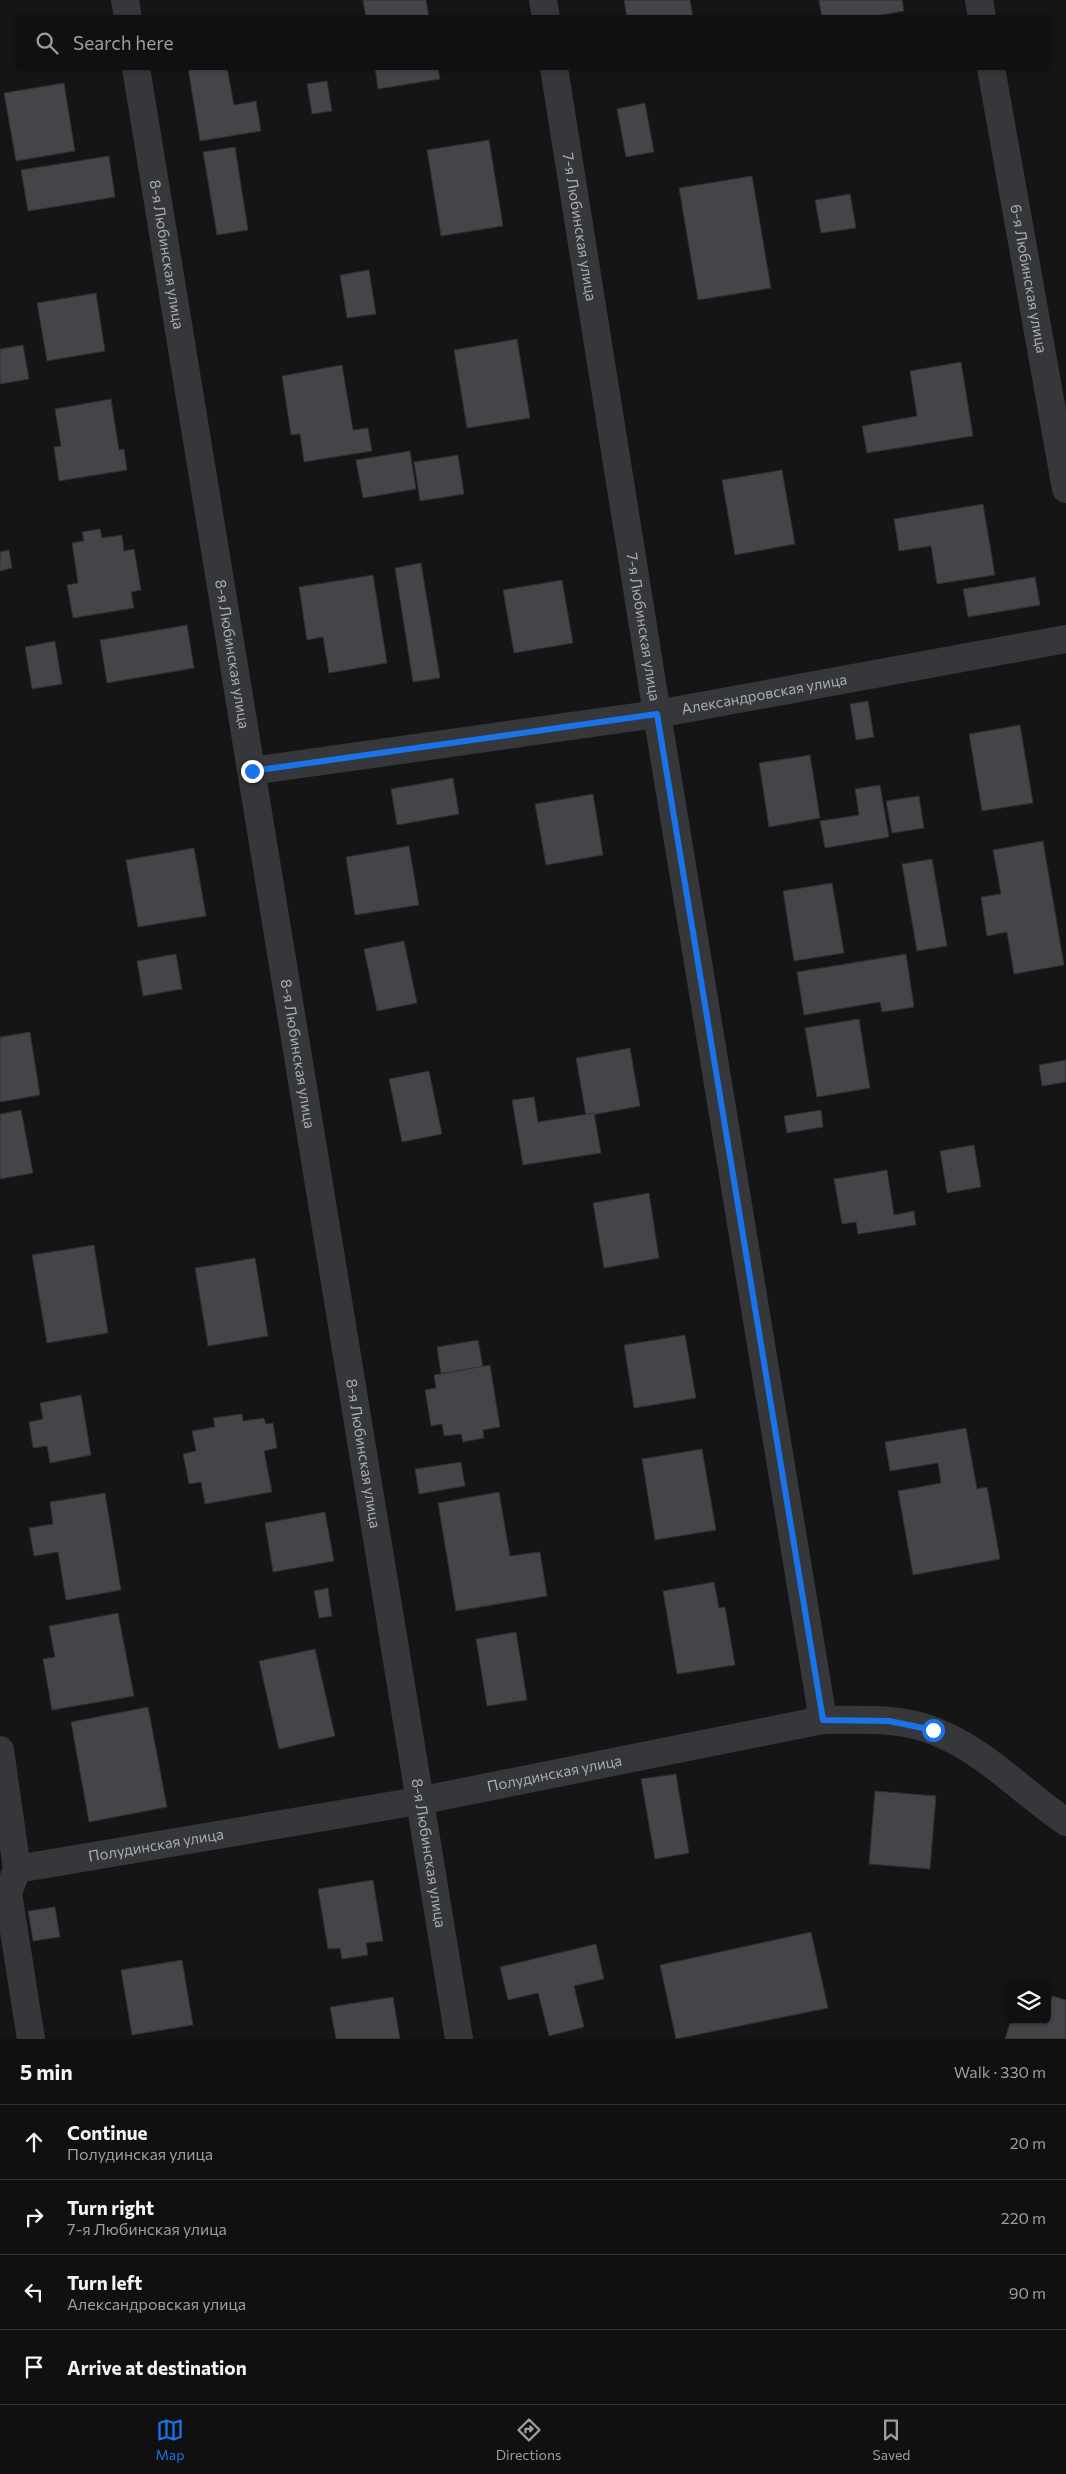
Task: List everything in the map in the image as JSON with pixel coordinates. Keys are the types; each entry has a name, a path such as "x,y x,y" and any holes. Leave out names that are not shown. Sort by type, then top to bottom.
{"street":[{"path":"125,0 128,15"},
{"path":"543,0 546,15"},
{"path":"979,0 982,15"},
{"name":"8-я Любинская улица","path":"136,70 252,771 418,1801 459,2039"},
{"name":"7-я Любинская улица","path":"554,70 657,714 823,1720"},
{"name":"6-я Любинская улица","path":"991,70 1066,489"},
{"name":"Александровская улица","path":"252,771 657,714 1066,639"},
{"name":"Полудинская улица","path":"16,1869 418,1801 823,1720 889,1721 933,1730 974,1752 1066,1822"},
{"path":"0,1750 16,1869 8,1893 31,2039"}],"building":[{"path":"363,0 426,0 428,15 366,15"},
{"path":"624,0 690,0 692,15 626,15"},
{"path":"819,0 902,0 904,11 881,15 822,15"},
{"path":"188,70 227,70 234,105 256,101 261,131 200,141"},
{"path":"375,70 438,70 440,79 378,89"},
{"path":"327,81 332,111 312,114 307,84"},
{"path":"64,83 75,151 16,161 4,93"},
{"path":"645,103 654,152 626,157 617,109"},
{"path":"489,140 503,226 441,236 427,150"},
{"path":"235,147 248,230 217,235 203,152"},
{"path":"109,156 115,197 28,211 21,170"},
{"path":"752,176 771,288 698,300 679,188"},
{"path":"850,194 856,228 821,233 815,200"},
{"path":"369,270 376,314 347,318 340,275"},
{"path":"96,293 105,351 47,361 37,303"},
{"path":"517,339 530,418 467,428 454,350"},
{"path":"23,345 29,379 0,384 0,349"},
{"path":"961,362 973,436 867,453 862,426 917,416 910,371"},
{"path":"342,365 353,430 368,428 372,451 304,462 300,434 291,435 282,376"},
{"path":"111,399 119,450 124,449 127,470 59,481 54,447 61,446 55,409"},
{"path":"410,451 416,489 363,498 356,460"},
{"path":"458,455 464,494 420,501 414,462"},
{"path":"782,470 795,544 735,555 722,480"},
{"path":"983,504 995,575 937,584 931,546 899,551 894,519"},
{"path":"100,529 102,538 122,535 124,551 134,549 141,590 131,592 134,608 73,618 67,585 78,583 72,543 84,541 82,532"},
{"path":"9,550 12,568 0,571 0,552"},
{"path":"421,563 440,678 413,682 395,568"},
{"path":"373,575 387,663 329,673 323,637 307,640 299,587"},
{"path":"1035,577 1040,605 968,617 963,589"},
{"path":"562,580 573,643 514,653 503,590"},
{"path":"187,625 194,668 107,683 100,640"},
{"path":"55,641 62,684 32,689 25,647"},
{"path":"868,701 874,737 856,740 850,704"},
{"path":"1020,725 1033,803 982,811 969,734"},
{"path":"810,755 820,818 769,827 759,763"},
{"path":"453,778 459,814 397,825 391,789"},
{"path":"880,785 889,837 825,848 820,821 859,815 855,789"},
{"path":"593,794 603,855 546,865 535,804"},
{"path":"919,796 924,828 892,833 886,801"},
{"path":"1043,841 1064,965 1014,974 1007,932 987,936 981,897 1001,894 993,850"},
{"path":"409,846 419,905 355,915 346,857"},
{"path":"194,848 206,916 138,927 126,860"},
{"path":"932,859 947,946 917,951 902,864"},
{"path":"832,883 844,953 794,961 783,891"},
{"path":"404,941 417,1003 377,1011 364,949"},
{"path":"176,954 182,989 143,996 137,961"},
{"path":"906,954 914,1007 882,1012 880,1002 804,1015 797,972"},
{"path":"859,1019 870,1088 817,1097 805,1028"},
{"path":"30,1032 40,1095 0,1102 0,1037"},
{"path":"630,1048 640,1106 586,1116 576,1058"},
{"path":"1066,1060 1066,1082 1042,1086 1039,1065"},
{"path":"429,1071 442,1134 402,1142 389,1079"},
{"path":"534,1097 538,1122 594,1113 601,1153 523,1165 512,1100"},
{"path":"21,1110 33,1173 0,1179 0,1114"},
{"path":"821,1110 823,1127 787,1133 784,1116"},
{"path":"974,1145 981,1187 947,1193 940,1151"},
{"path":"887,1170 894,1215 914,1211 916,1225 858,1234 856,1222 842,1224 834,1179"},
{"path":"649,1193 659,1258 604,1268 593,1203"},
{"path":"94,1245 108,1333 47,1343 32,1255"},
{"path":"255,1258 268,1336 208,1346 195,1268"},
{"path":"685,1335 696,1398 634,1408 624,1345"},
{"path":"478,1340 483,1367 441,1374 437,1347"},
{"path":"490,1365 500,1427 483,1430 484,1438 463,1442 461,1434 444,1436 442,1424 431,1426 425,1390 436,1388 434,1375"},
{"path":"81,1395 91,1455 50,1463 47,1446 33,1448 29,1422 43,1419 40,1403"},
{"path":"242,1414 243,1421 264,1418 266,1424 273,1423 277,1448 264,1451 272,1492 205,1504 201,1482 189,1484 183,1454 196,1451 192,1431 215,1427 213,1418"},
{"path":"966,1428 977,1489 987,1487 1000,1559 913,1575 898,1491 941,1483 938,1463 890,1471 885,1442"},
{"path":"702,1449 716,1530 655,1540 642,1459"},
{"path":"461,1462 465,1486 419,1494 415,1469"},
{"path":"499,1492 510,1556 540,1552 547,1596 456,1611 438,1503"},
{"path":"105,1493 121,1590 66,1600 58,1552 34,1556 29,1528 53,1524 50,1502"},
{"path":"325,1512 334,1561 273,1572 265,1523"},
{"path":"714,1582 719,1608 725,1607 735,1665 677,1674 663,1591"},
{"path":"328,1588 332,1616 319,1618 314,1591"},
{"path":"118,1613 134,1696 52,1710 43,1659 55,1657 49,1626"},
{"path":"516,1632 527,1700 487,1706 476,1639"},
{"path":"315,1649 335,1736 279,1749 259,1661"},
{"path":"148,1707 167,1807 89,1822 71,1722"},
{"path":"676,1774 689,1853 655,1859 641,1779"},
{"path":"875,1791 936,1796 930,1869 869,1864"},
{"path":"373,1880 383,1941 366,1943 368,1955 342,1959 340,1948 328,1949 318,1889"},
{"path":"55,1907 60,1937 33,1941 28,1911"},
{"path":"811,1932 828,2008 676,2039 660,1965"},
{"path":"596,1944 604,1979 574,1986 584,2027 549,2036 538,1993 508,2000 500,1967"},
{"path":"182,1960 193,2025 132,2035 121,1970"},
{"path":"1052,1996 1066,2000 1066,2039 1005,2039 1010,2024 1051,2024"},
{"path":"393,1997 400,2039 336,2039 330,2007"}],"route":[{"path":"252,771 657,714 823,1720 889,1721 933,1730"}]}
